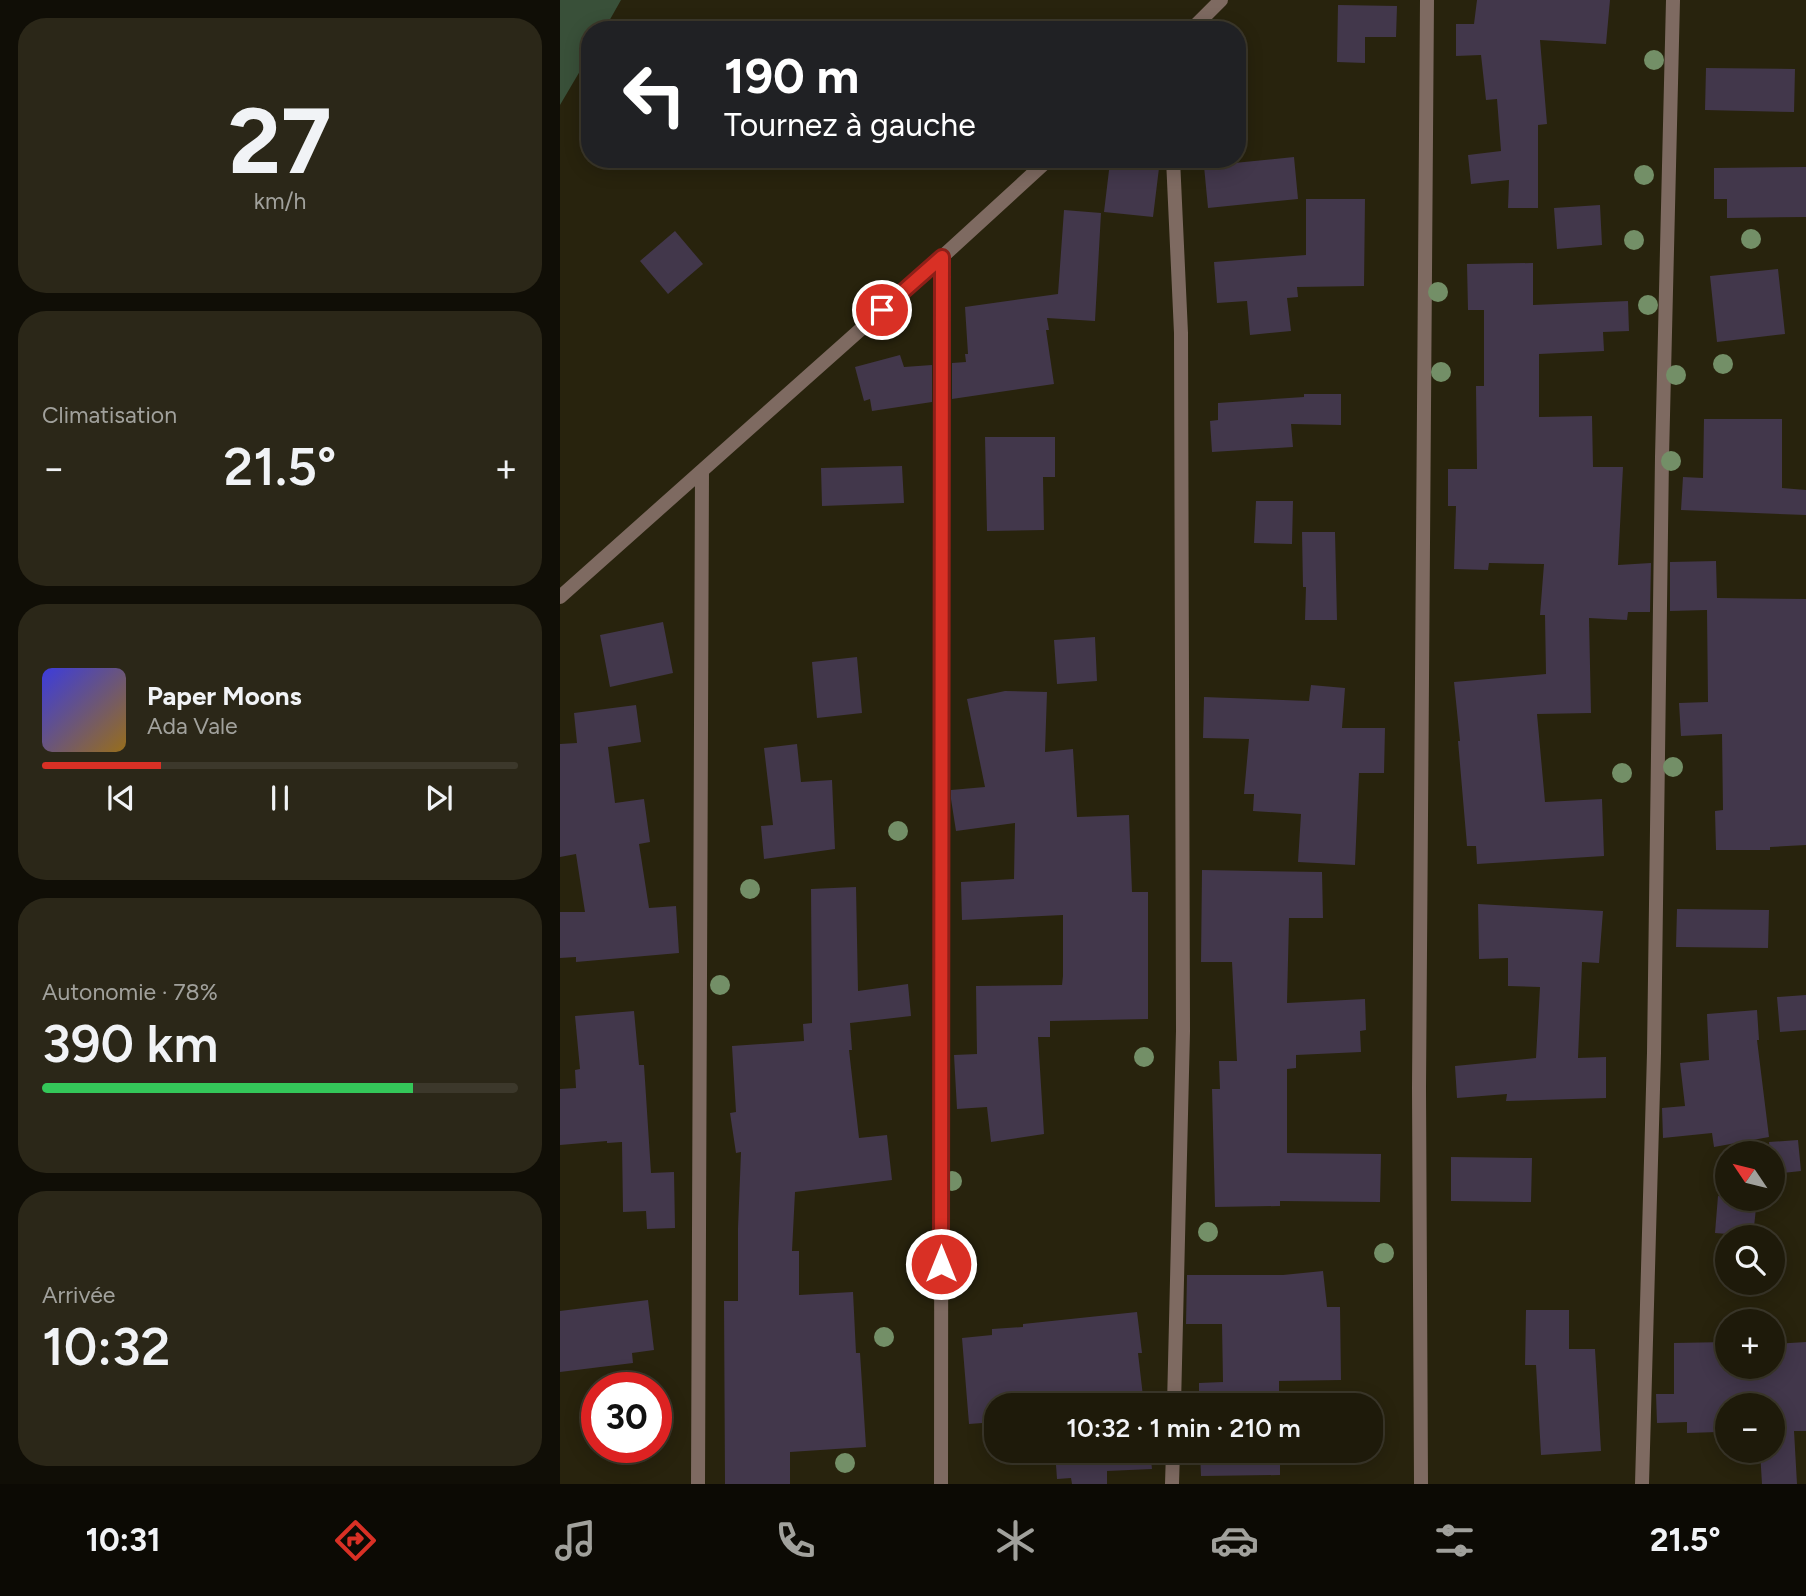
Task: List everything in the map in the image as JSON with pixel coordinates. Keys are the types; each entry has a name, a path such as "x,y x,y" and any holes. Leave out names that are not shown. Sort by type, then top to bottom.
{"street":[{"path":"1200,21 1221,0"},
{"path":"1421,1484 1419,1088 1427,0"},
{"path":"1642,1484 1654,1053 1662,457 1672,0"},
{"path":"560,597 1039,168"},
{"path":"1173,168 1181,333 1183,1031 1174,1393"},
{"path":"941,1484 942,257"},
{"path":"698,1484 702,471"},
{"path":"1172,1463 1172,1484"}],"green space":[{"path":"560,0 621,0 609,21 581,21 581,69 560,105"}],"building":[{"path":"1477,0 1610,0 1606,44 1540,40 1547,124 1538,125 1538,208 1508,208 1509,180 1471,184 1468,155 1501,151 1497,99 1486,100 1481,55 1456,56 1456,24 1474,24"},
{"path":"1338,5 1397,6 1396,37 1365,37 1365,63 1337,62"},
{"path":"1706,68 1795,69 1794,112 1705,110"},
{"path":"1294,157 1298,199 1208,208 1204,168 1246,168 1246,162"},
{"path":"1806,167 1806,217 1727,218 1727,199 1714,199 1714,168"},
{"path":"1109,168 1159,168 1153,217 1104,212"},
{"path":"1306,199 1365,199 1364,286 1297,287 1298,297 1287,298 1291,331 1250,335 1247,301 1217,303 1214,262 1306,255"},
{"path":"1600,205 1602,245 1557,249 1554,208"},
{"path":"1064,210 1101,213 1095,321 1047,318 1049,330 1046,330 1054,384 952,399 952,363 966,362 965,354 968,354 965,307 1058,294"},
{"path":"675,231 703,264 668,294 640,261"},
{"path":"1533,263 1533,305 1628,301 1629,331 1603,332 1604,351 1539,354 1539,417 1592,416 1593,467 1623,467 1618,565 1651,563 1650,612 1628,612 1627,620 1589,618 1591,713 1537,714 1545,802 1602,799 1604,856 1477,864 1476,846 1467,846 1454,682 1546,674 1545,615 1540,615 1544,564 1489,563 1488,570 1454,569 1456,506 1448,506 1448,469 1477,469 1476,386 1484,386 1484,310 1468,310 1467,264"},
{"path":"1778,269 1785,334 1717,342 1710,276"},
{"path":"900,355 904,367 932,365 932,402 872,411 870,399 864,401 855,367"},
{"path":"1304,394 1341,394 1341,425 1291,424 1293,447 1212,452 1210,421 1218,420 1218,403 1304,397"},
{"path":"1704,419 1782,419 1782,488 1806,490 1806,515 1681,510 1683,477 1703,478"},
{"path":"985,437 1055,437 1055,477 1043,477 1044,530 987,531"},
{"path":"902,466 904,503 822,506 821,468"},
{"path":"1256,501 1293,501 1292,544 1254,543"},
{"path":"1302,532 1335,532 1337,620 1305,620 1306,587 1303,587"},
{"path":"1716,561 1717,598 1806,599 1806,845 1770,847 1770,850 1716,850 1715,811 1723,810 1722,734 1681,736 1679,703 1708,702 1707,610 1670,611 1670,562"},
{"path":"663,622 673,673 610,687 600,635"},
{"path":"1095,637 1097,681 1057,684 1054,640"},
{"path":"857,657 862,713 817,718 812,662"},
{"path":"1311,685 1345,688 1342,728 1385,728 1384,773 1359,773 1355,865 1298,862 1301,814 1253,811 1254,794 1244,794 1249,739 1203,738 1204,697 1309,701"},
{"path":"1005,691 1047,692 1045,752 1073,749 1077,817 1129,815 1132,892 1148,892 1148,1019 1050,1021 1050,1037 1038,1037 1044,1134 991,1142 987,1107 957,1109 954,1055 977,1054 976,986 1062,985 1063,976 1063,915 962,920 961,882 1014,879 1015,823 956,831 951,799 951,790 985,787 967,699"},
{"path":"636,705 641,742 608,747 615,803 644,799 650,842 639,844 649,908 676,906 679,953 576,962 576,957 560,958 560,912 585,912 576,854 560,857 560,744 577,743 574,713"},
{"path":"797,744 801,782 832,780 835,849 764,859 761,826 773,825 764,748"},
{"path":"1202,870 1322,872 1323,918 1289,918 1287,1003 1365,999 1366,1030 1360,1031 1361,1052 1296,1055 1296,1068 1287,1069 1287,1153 1381,1154 1380,1202 1280,1201 1280,1206 1215,1207 1212,1089 1220,1089 1219,1061 1237,1061 1232,962 1201,962"},
{"path":"856,887 858,991 908,984 911,1016 850,1023 852,1050 849,1050 859,1138 887,1135 892,1180 795,1192 792,1251 799,1251 799,1295 853,1292 856,1353 860,1353 866,1447 790,1452 790,1484 725,1484 724,1301 738,1301 741,1152 736,1153 730,1113 736,1112 732,1046 804,1041 803,1024 812,1023 811,889"},
{"path":"1478,904 1603,911 1599,963 1582,962 1578,1058 1606,1057 1606,1098 1506,1101 1507,1094 1457,1098 1455,1066 1536,1058 1540,987 1508,986 1508,958 1479,959"},
{"path":"1677,909 1769,910 1768,948 1676,947"},
{"path":"1806,995 1806,1030 1780,1032 1777,997"},
{"path":"1757,1010 1757,1040 1769,1137 1747,1141 1715,1141 1714,1147 1712,1133 1663,1138 1662,1108 1685,1106 1680,1063 1709,1060 1707,1014"},
{"path":"634,1011 639,1065 644,1065 651,1173 674,1172 675,1228 647,1229 646,1211 623,1212 622,1142 560,1145 560,1089 576,1088 575,1070 580,1069 575,1016"},
{"path":"1798,1140 1801,1171 1785,1173 1784,1141"},
{"path":"1451,1157 1532,1158 1531,1202 1451,1201"},
{"path":"1717,1211 1756,1211 1754,1225 1716,1225"},
{"path":"1323,1271 1327,1307 1340,1307 1341,1380 1279,1381 1279,1393 1199,1393 1199,1383 1223,1382 1222,1324 1186,1324 1187,1275 1283,1275"},
{"path":"648,1300 654,1350 632,1353 633,1363 560,1372 560,1311"},
{"path":"1526,1310 1569,1310 1569,1349 1595,1349 1601,1451 1541,1455 1536,1365 1525,1365"},
{"path":"1137,1312 1142,1353 1138,1353 1143,1393 984,1393 984,1423 969,1424 962,1338 992,1335 992,1329 1023,1327 1023,1324"},
{"path":"1715,1342 1715,1379 1785,1379 1785,1343 1806,1342 1806,1431 1794,1431 1797,1484 1762,1484 1761,1463 1785,1463 1785,1393 1715,1393 1715,1432 1687,1433 1687,1422 1657,1423 1656,1394 1674,1394 1674,1343"},
{"path":"1056,1463 1151,1463 1152,1469 1107,1471 1107,1484 1072,1484 1071,1478 1057,1479"},
{"path":"1200,1463 1280,1463 1280,1475 1201,1476"}],"route":[{"path":"882,310 942,257 941,1264"}]}
